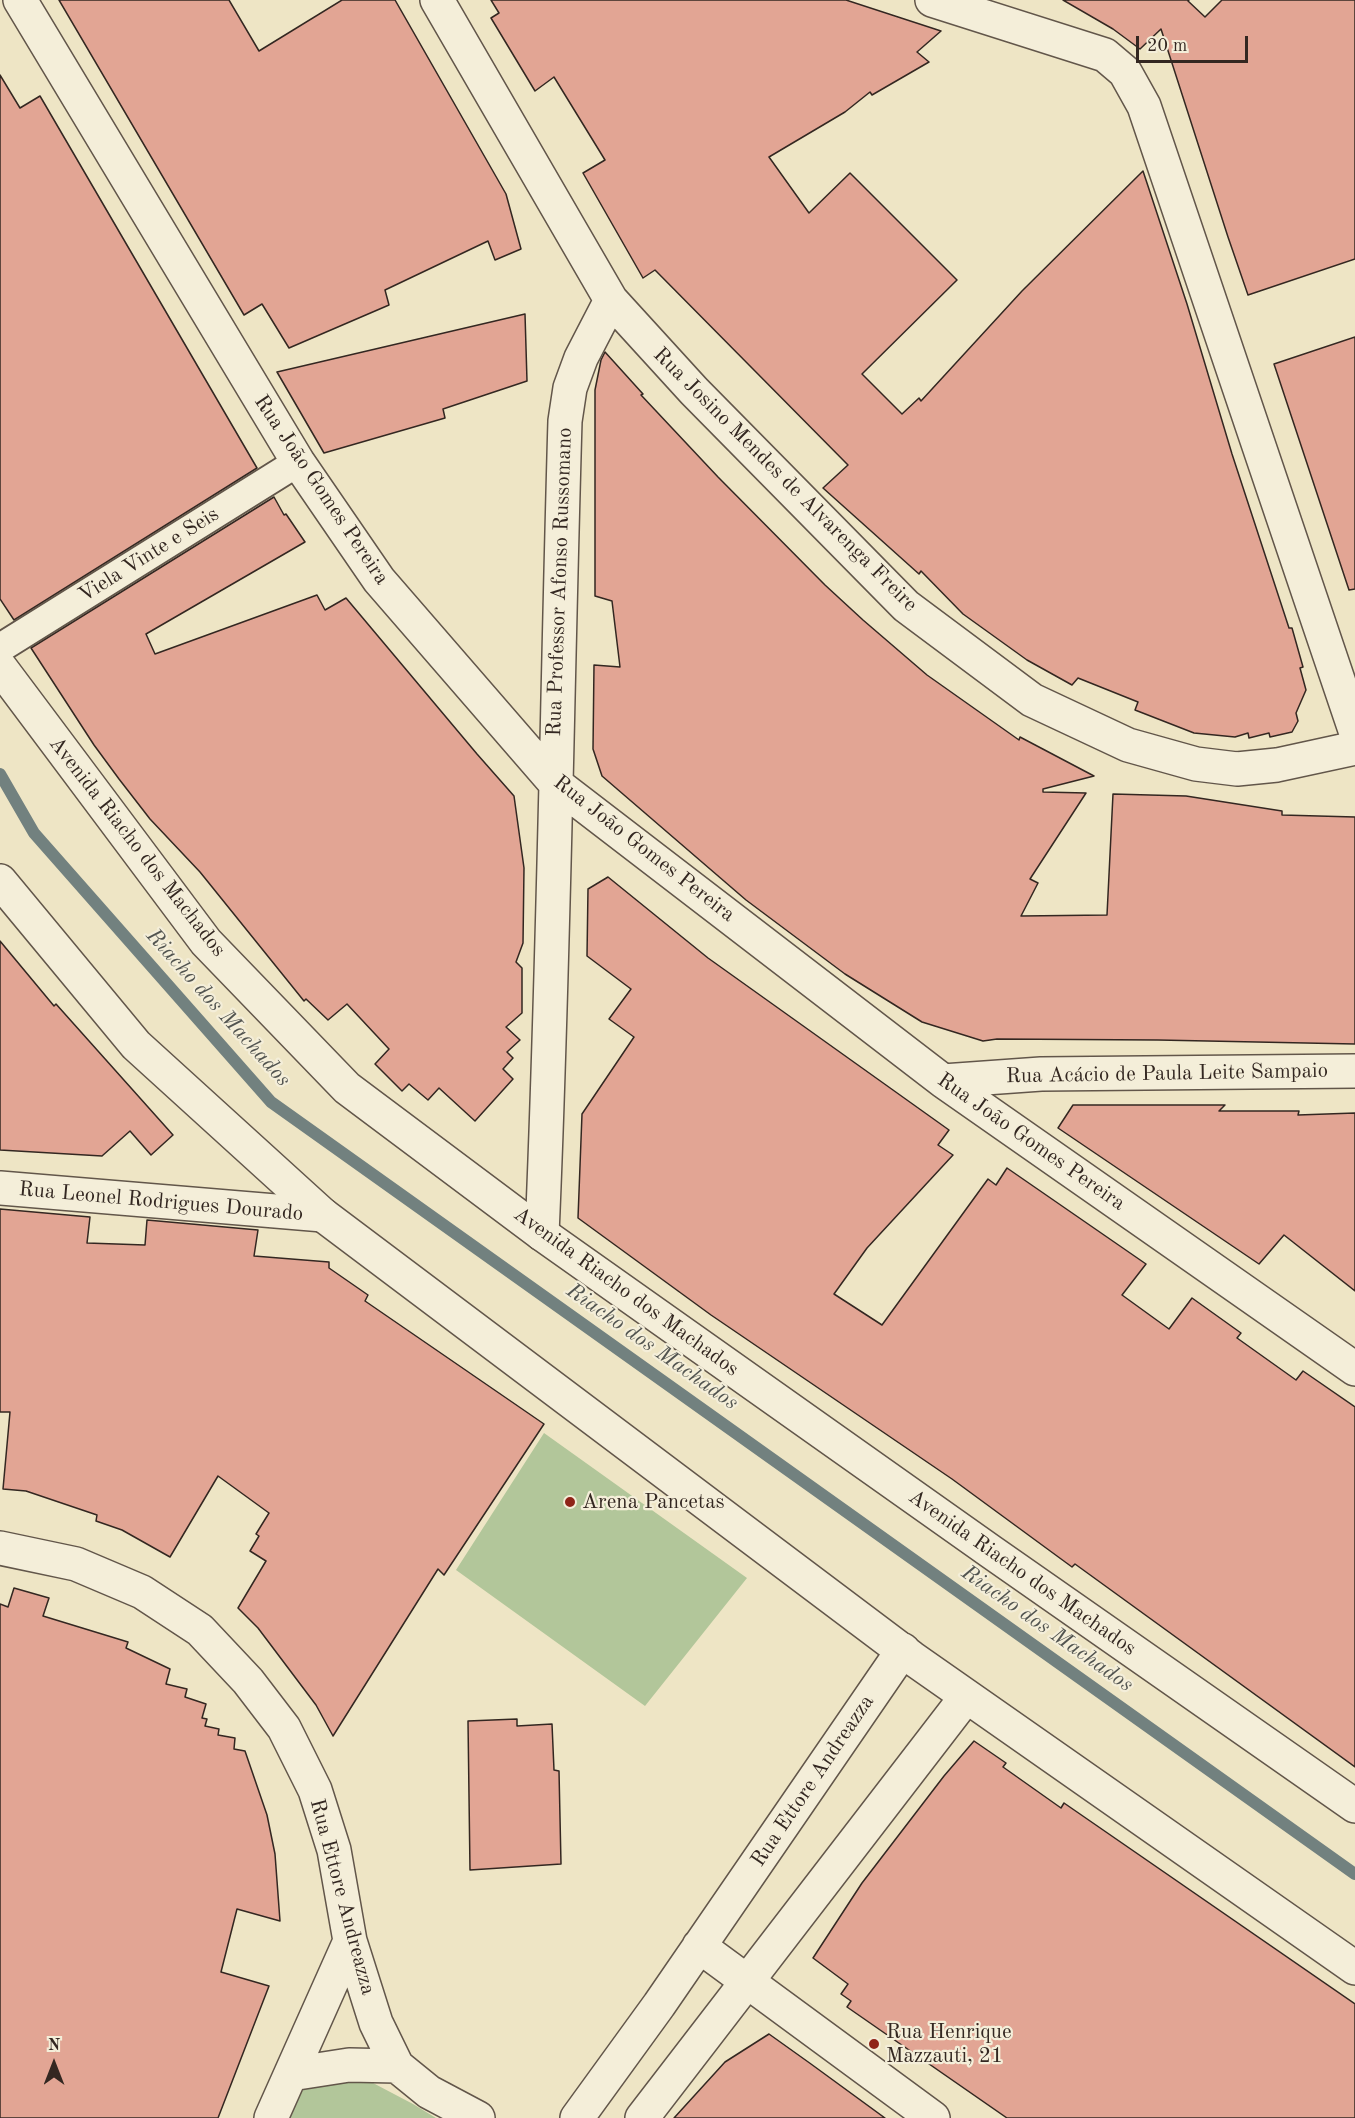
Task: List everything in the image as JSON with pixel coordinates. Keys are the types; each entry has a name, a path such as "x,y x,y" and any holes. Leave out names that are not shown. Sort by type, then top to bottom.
{"street":[{"name":"Rua João Gomes Pereira","path":"20,0 298,462 379,580 555,783 943,1081 1355,1369"},
{"name":"Rua Josino Mendes de Alvarenga Freire","path":"437,0 611,300 694,391 906,606 1032,700 1128,745 1196,764 1237,769 1277,765 1355,748"},
{"path":"932,0 1105,55 1125,72 1144,106 1355,730"},
{"name":"Rua Professor Afonso Russomano","path":"542,1234 554,920 555,783 565,421 570,388 581,358 611,300"},
{"name":"Viela Vinte e Seis","path":"0,648 298,462"},
{"name":"Avenida Riacho dos Machados","path":"0,667 206,942 347,1088 542,1234 1355,1806"},
{"path":"0,881 136,1045 323,1215 966,1697 1355,1968"},
{"name":"Rua Acácio de Paula Leite Sampaio","path":"943,1081 1041,1074 1355,1071"},
{"name":"Rua Leonel Rodrigues Dourado","path":"0,1188 323,1215"},
{"name":"Rua Ettore Andreazza","path":"0,1548 76,1564 142,1592 200,1630 248,1680 285,1728 315,1790 334,1850 350,1941 376,2023 397,2066 429,2092 478,2118"},
{"name":"Rua Ettore Andreazza","path":"577,2118 903,1650"},
{"path":"642,2118 966,1697"},
{"path":"271,2118 350,1941"},
{"path":"699,1946 933,2118"},
{"path":"291,2074 349,2065 397,2066"}],"green space":[{"name":"Arena Pancetas","path":"544,1433 747,1578 645,1706 456,1570"},
{"path":"330,2072 354,2073 436,2118 288,2118 302,2090"}],"building":[{"path":"59,0 229,0 259,51 342,0 395,0 506,194 521,249 495,260 488,241 385,290 389,305 289,348 262,304 244,315"},
{"path":"491,0 846,0 941,31 917,52 929,62 872,95 870,92 845,112 769,157 809,213 850,173 957,280 862,374 902,414 919,398 921,401 1022,291 1143,171 1187,304 1232,454 1289,628 1292,628 1303,667 1300,668 1306,690 1296,713 1298,721 1292,732 1270,737 1269,733 1249,738 1248,733 1235,737 1194,733 1135,710 1138,702 1078,678 1072,685 1027,660 963,614 921,571 919,574 823,488 848,465 655,270 643,278 583,173 605,160 554,77 535,91 491,18 499,13"},
{"path":"1063,0 1189,0 1205,17 1222,0 1355,0 1355,259 1248,295 1161,29 1140,49 1113,29"},
{"path":"0,75 20,108 40,96 257,468 14,620 0,599"},
{"path":"525,314 527,381 443,409 445,418 324,453 277,372"},
{"path":"1355,337 1355,589 1349,590 1274,364"},
{"path":"605,352 643,394 641,395 718,477 863,620 927,675 1019,740 1020,737 1094,776 1043,789 1043,792 1086,793 1030,879 1038,883 1021,916 1107,915 1113,794 1186,796 1282,811 1282,815 1355,817 1355,1044 1158,1040 997,1039 983,1041 922,1022 845,974 746,900 602,776 593,749 594,665 620,667 612,601 595,596 595,390 601,360"},
{"path":"274,497 284,515 286,514 305,542 146,634 155,654 317,595 325,610 346,598 514,796 524,868 523,943 516,962 522,968 522,1013 506,1027 520,1040 507,1052 513,1058 503,1069 513,1079 475,1121 439,1088 428,1100 409,1084 402,1091 375,1064 389,1049 347,1004 328,1020 306,999 304,1001 200,872 150,819 119,779 31,648"},
{"path":"608,877 708,958 949,1130 938,1145 953,1155 867,1248 834,1294 882,1325 988,1179 996,1185 1007,1168 1146,1264 1122,1295 1169,1329 1192,1298 1241,1333 1237,1338 1296,1380 1303,1371 1355,1407 1355,1767 1075,1564 1072,1567 952,1479 711,1315 578,1218 582,1114 634,1037 609,1019 631,989 587,956 588,889"},
{"path":"0,941 54,1006 56,1004 173,1135 151,1155 130,1131 102,1156 0,1150"},
{"path":"1073,1105 1225,1105 1219,1111 1299,1111 1298,1115 1355,1113 1355,1291 1284,1235 1259,1264 1058,1128"},
{"path":"0,1209 90,1217 87,1243 145,1245 147,1220 258,1230 254,1256 329,1262 329,1268 368,1295 365,1301 544,1424 444,1575 438,1569 333,1736 316,1705 258,1628 238,1608 266,1561 250,1551 259,1536 256,1534 269,1513 218,1476 170,1557 122,1530 96,1521 97,1515 26,1491 3,1489 10,1412 0,1412"},
{"path":"14,1588 49,1598 43,1616 128,1642 126,1648 170,1669 166,1684 187,1689 185,1697 206,1704 202,1718 207,1719 205,1726 219,1729 218,1735 235,1738 234,1749 245,1751 267,1815 275,1854 280,1921 237,1909 221,1972 269,1986 218,2118 0,2118 0,1604 8,1607"},
{"path":"517,1719 517,1726 552,1724 554,1770 559,1771 561,1864 470,1870 468,1721"},
{"path":"974,1741 1006,1763 1003,1767 1061,1808 1064,1803 1355,2004 1355,2118 1007,2118 847,2007 851,2001 841,1994 848,1984 813,1958 862,1883 944,1776"},
{"path":"769,2034 885,2118 674,2118 725,2062"}],"waterway":[{"name":"Riacho dos Machados","path":"0,774 34,833 271,1102 1355,1874"}],"place":[{"name":"Arena Pancetas","path":"570,1502"},
{"name":"Rua Henrique Mazzauti, 21","path":"874,2044"}]}
